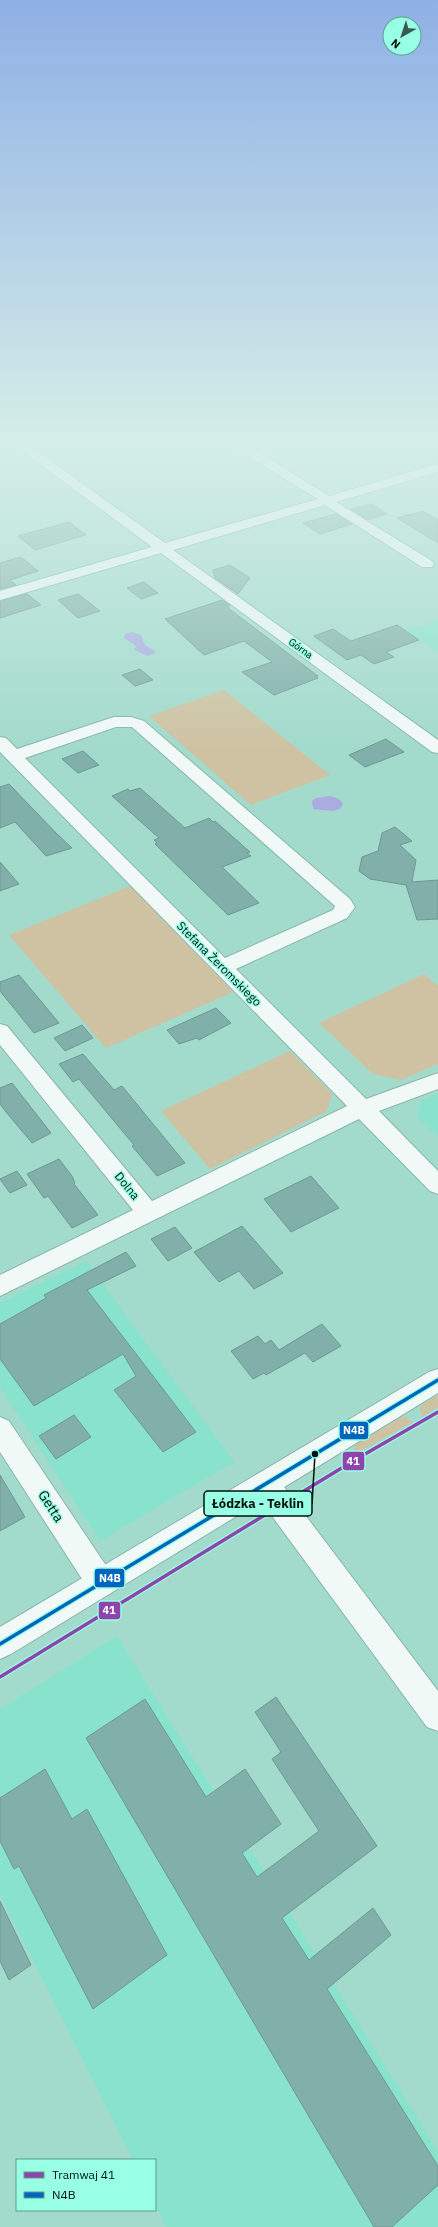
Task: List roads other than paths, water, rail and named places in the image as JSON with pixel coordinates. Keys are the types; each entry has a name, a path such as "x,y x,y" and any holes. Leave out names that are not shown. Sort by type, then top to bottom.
{"street":[{"name":"Górna","path":"157,543 438,748"},
{"path":"0,596 181,543"},
{"path":"394,543 427,564"},
{"path":"14,756 114,722 131,722 138,724 343,903 345,907 340,914 222,968"},
{"name":"Stefana Żeromskiego","path":"0,742 438,1185"},
{"name":"Dolna","path":"0,1031 149,1213 0,1286"},
{"path":"149,1213 327,1124 438,1081"},
{"path":"0,1644 438,1380"},
{"name":"Getta","path":"0,1429 101,1583"},
{"path":"265,1484 438,1716"}],"water":[{"path":"132,632 141,635 145,645 155,651 155,653 148,656 134,650 136,646 124,638 125,634"},
{"path":"330,796 337,798 343,803 341,808 334,811 313,809 312,801 316,798"}],"tram line":[{"name":"41","path":"0,1677 353,1461 438,1412"}],"place":[{"name":"Łódzka - Teklin","path":"315,1454"}]}
